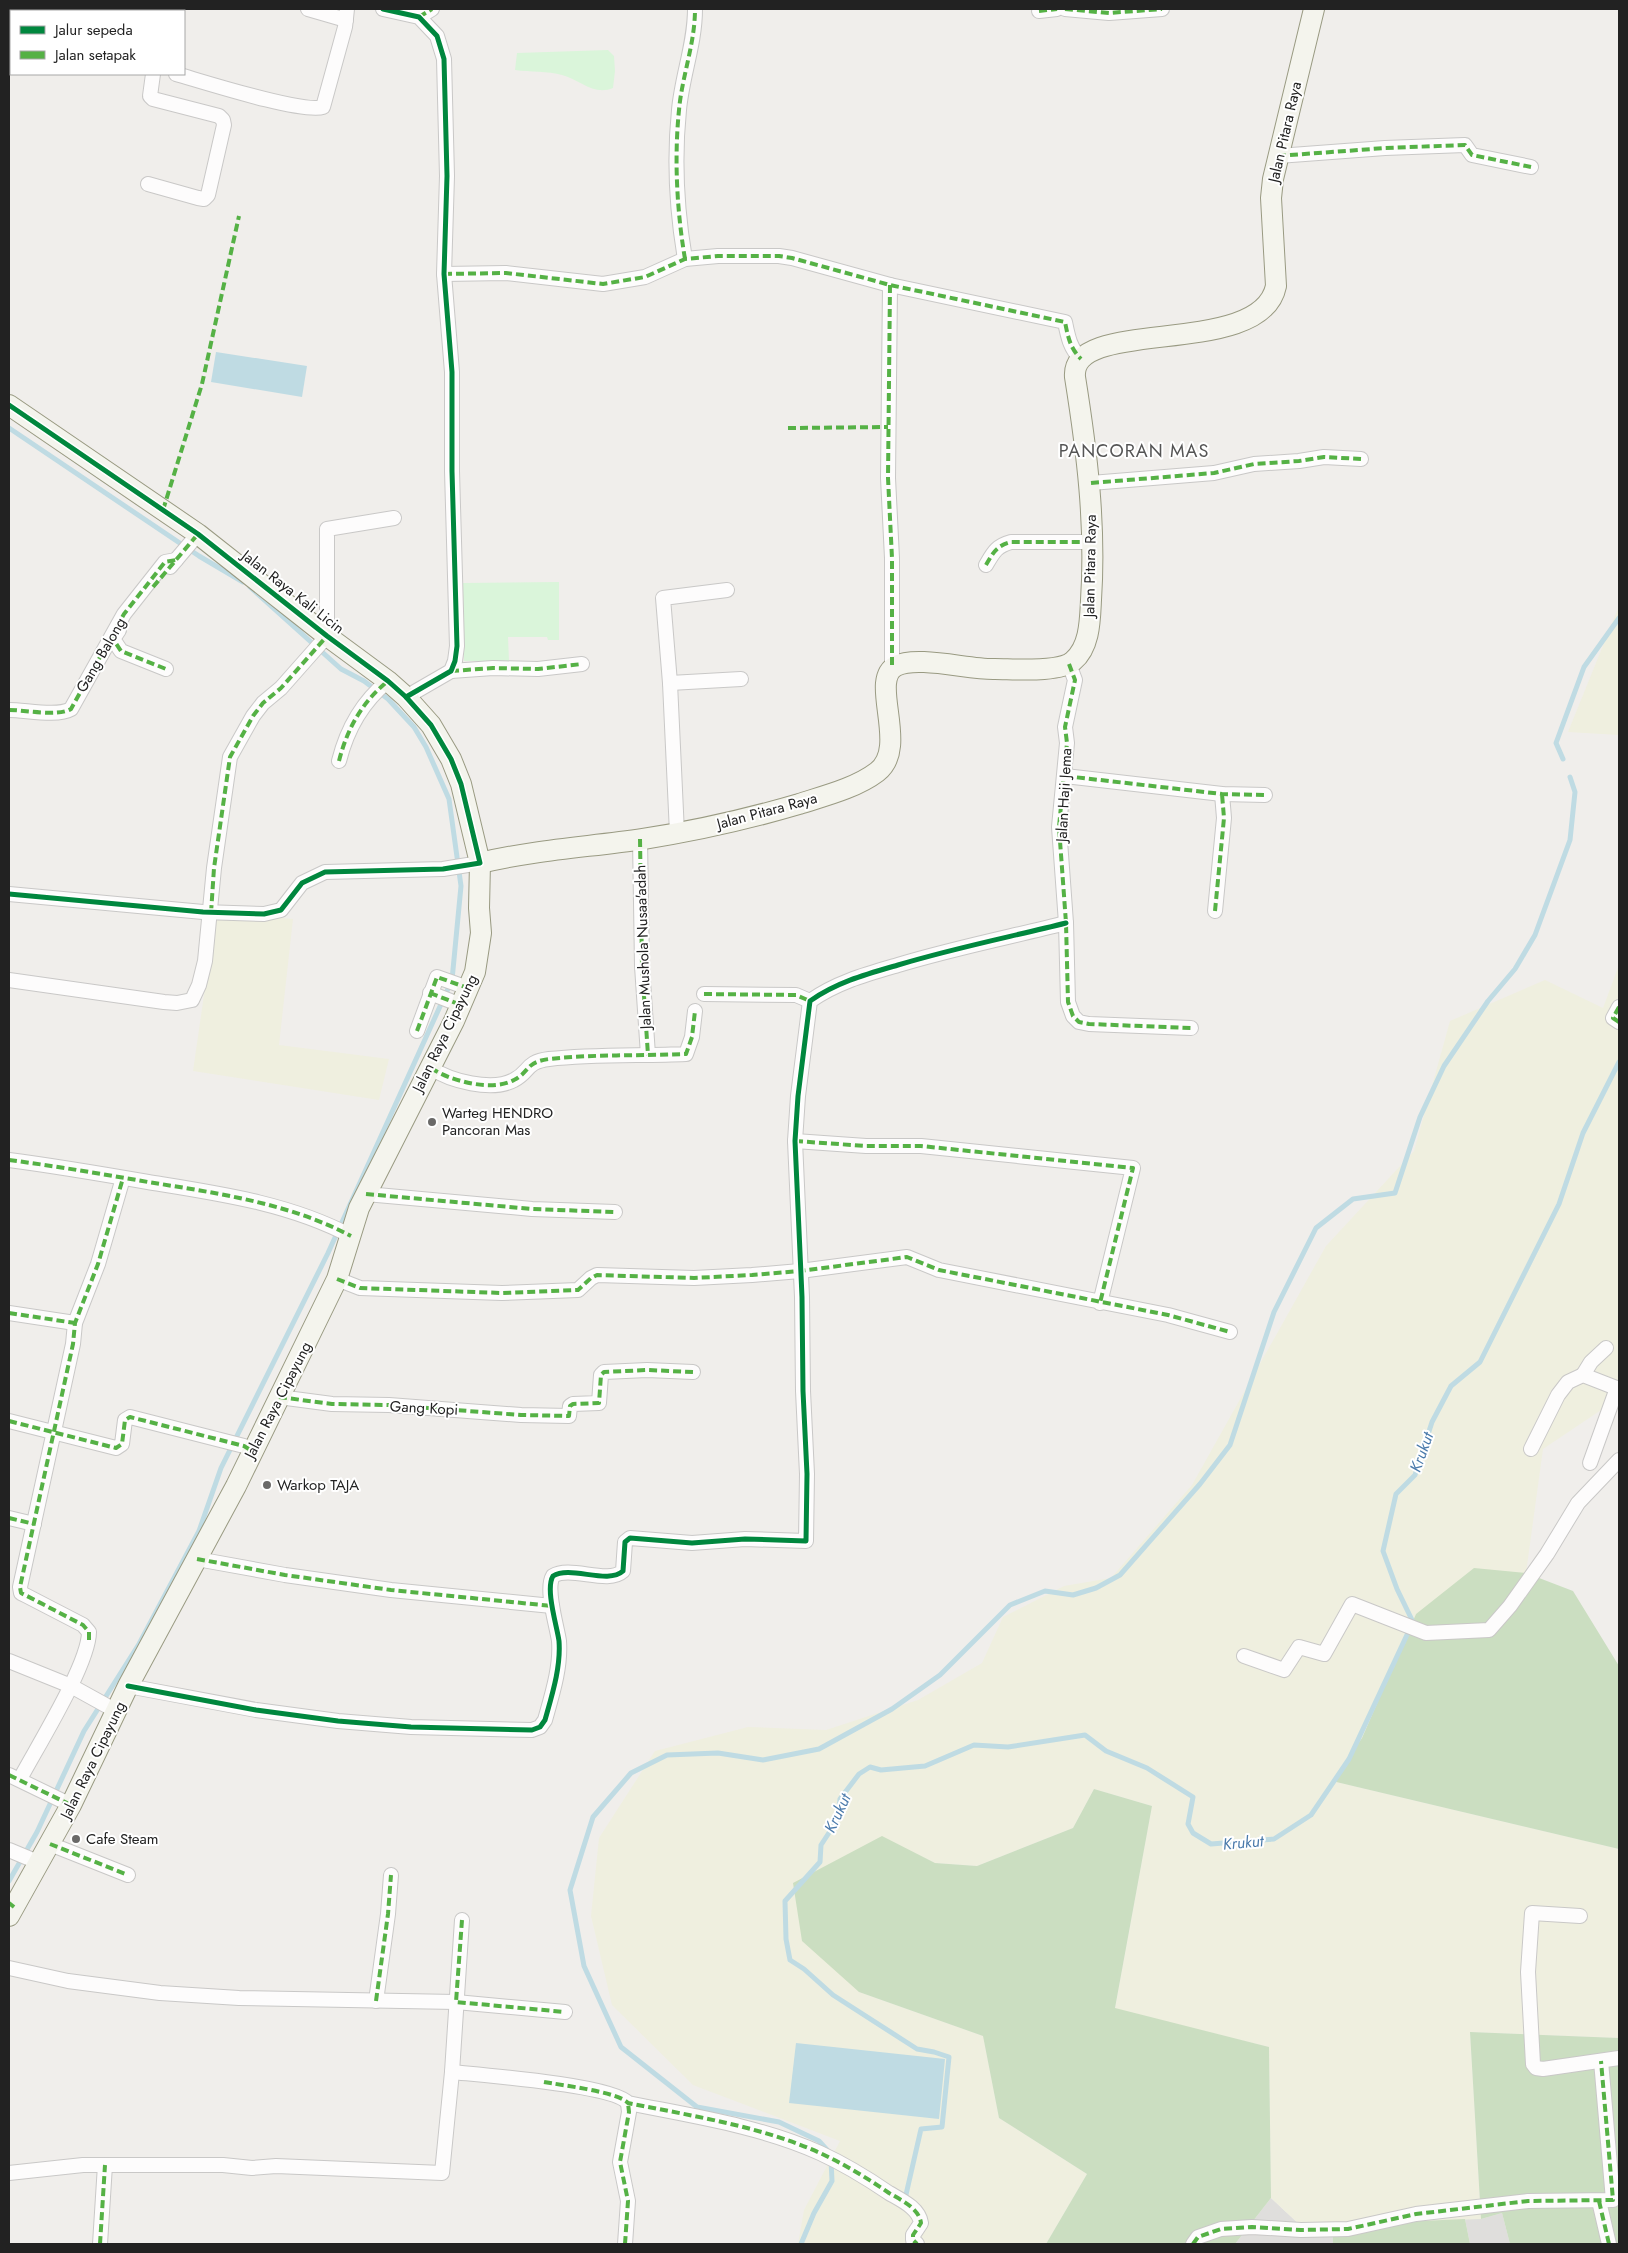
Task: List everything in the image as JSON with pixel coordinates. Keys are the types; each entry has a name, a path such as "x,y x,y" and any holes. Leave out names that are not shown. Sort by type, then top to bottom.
{"main road":[{"name":"Jalan Pitara Raya","path":"1069,664 1079,655 1088,635 1093,575 1090,483 1074,373 1081,359 1093,350 1106,345 1204,332 1228,326 1255,315 1270,303 1276,286 1272,189 1290,100 1310,31 1314,9"},
{"name":"Jalan Raya Kali Licin","path":"9,405 197,536 320,643 381,687 406,697 431,725 451,759 461,784 474,865"},
{"path":"892,669 898,665 916,662 982,669 1032,669 1061,667 1069,664"},
{"name":"Jalan Pitara Raya","path":"474,865 546,850 678,833 794,805 848,787 874,774 885,764 890,750 891,732 886,692 888,678 892,669"},
{"name":"Jalan Raya Cipayung","path":"11,1909 38,1861 50,1844 128,1686 197,1559 248,1449 279,1397 337,1279 348,1234 359,1208 431,1068 451,995 475,972 480,947 474,865"}],"street":[{"path":"180,75 276,102 317,109 323,107 347,14 308,9"},
{"path":"383,9 419,17 437,36 442,48 446,81 447,176 444,274 452,372 452,471 458,646 451,671"},
{"path":"419,17 432,9"},
{"path":"685,259 679,200 679,112 694,37 695,9"},
{"path":"1039,11 1057,9"},
{"path":"1065,9 1109,13 1162,9"},
{"path":"148,184 198,198 204,199 208,196 224,125 223,120 219,116 153,99 150,96 153,75"},
{"path":"1278,156 1385,148 1465,145 1472,155 1531,167"},
{"path":"444,274 506,274 603,284 645,276 685,259 718,256 792,258 890,285 1065,322 1073,351 1081,359"},
{"path":"890,285 883,427 888,478 892,575 892,669"},
{"path":"1090,483 1214,473 1254,464 1324,457 1361,459"},
{"path":"9,980 164,1002 186,1002 195,996 205,961 214,868 230,757 252,716 320,643 327,529 394,518"},
{"name":"Gang Balong","path":"166,669 121,651 113,639 137,606 197,536"},
{"path":"986,565 994,550 1001,545 1011,542 1093,542"},
{"name":"Gang Balong","path":"9,710 56,714 71,709 124,614 165,562 179,556"},
{"path":"678,833 670,683 663,598 727,590"},
{"path":"406,697 451,671 493,668 538,669 582,664"},
{"name":"Jalan Haji Jema","path":"1069,664 1075,680 1065,727 1067,743 1059,827 1066,923 1068,1002 1073,1016 1080,1022 1089,1024 1191,1028"},
{"path":"670,683 741,679"},
{"path":"339,761 347,732 381,687"},
{"path":"1065,776 1222,794 1265,796"},
{"path":"1215,911 1224,818 1222,794"},
{"name":"Jalan Mushola Nusaa'adah","path":"640,839 642,966 648,1055"},
{"path":"9,894 211,912 272,913 281,910 307,880 324,872 443,869 474,865"},
{"path":"810,1001 839,983 890,967 940,952 1066,923"},
{"path":"437,977 444,979 451,995 437,977"},
{"path":"704,994 796,995 810,1001"},
{"path":"417,1031 451,995"},
{"path":"128,1686 256,1710 338,1721 411,1727 532,1730 540,1727 545,1720 558,1667 559,1641 552,1606 550,1586 552,1576 562,1573 599,1576 618,1574 623,1571 625,1542 630,1538 684,1542 745,1539 806,1541 806,1474 795,1141 798,1096 810,1001"},
{"path":"1619,1007 1613,1018 1619,1022"},
{"path":"431,1068 444,1076 466,1084 494,1083 516,1079 527,1067 536,1061 686,1054 692,1037 695,1011"},
{"path":"795,1141 866,1146 921,1146 1133,1168 1100,1303"},
{"path":"9,1160 196,1189 285,1210 348,1234"},
{"path":"70,1805 14,1777 76,1689 89,1640 89,1632 84,1625 21,1592 20,1587 73,1344 75,1323 98,1264 123,1178"},
{"path":"366,1194 526,1208 615,1212"},
{"path":"337,1279 360,1288 502,1293 578,1290 590,1278 597,1275 694,1278 800,1271 907,1256 939,1270 1168,1315 1230,1332"},
{"path":"9,1313 75,1323"},
{"path":"1531,1449 1558,1395 1568,1382 1583,1375 1591,1362 1606,1348"},
{"name":"Gang Kopi","path":"279,1397 332,1404 389,1405 520,1415 569,1416 570,1406 574,1404 599,1403 601,1375 604,1372 647,1370 694,1372"},
{"path":"1583,1375 1618,1388 1590,1463"},
{"path":"9,1421 116,1448 122,1444 126,1418 130,1417 218,1439 248,1449"},
{"path":"1244,1656 1284,1670 1299,1647 1324,1654 1352,1604 1426,1633 1489,1630 1510,1606 1547,1554 1578,1503 1619,1460"},
{"path":"9,1518 34,1524"},
{"path":"197,1559 285,1575 383,1588 552,1606"},
{"path":"9,1661 76,1689 116,1711"},
{"path":"50,1844 128,1874"},
{"path":"13,1852 38,1861"},
{"path":"376,2001 388,1914 391,1875"},
{"path":"1580,1916 1532,1913 1528,1972 1532,2064 1536,2068 1542,2069 1619,2058"},
{"path":"9,2174 83,2165 224,2165 252,2168 276,2166 442,2173 452,2072 462,1920"},
{"path":"9,1968 68,1981 160,1994 456,2002 565,2012"},
{"path":"1193,2244 1198,2238 1221,2229 1252,2227 1300,2230 1348,2229 1416,2214 1528,2201 1555,2199 1613,2200 1601,2061"},
{"path":"452,2072 552,2083 625,2098 628,2103 629,2112 620,2162 628,2201 625,2244"},
{"path":"628,2103 738,2126 818,2152 839,2162 875,2183 918,2213 921,2223 913,2235 913,2240 917,2244"},
{"path":"100,2244 105,2165"},
{"path":"1599,2201 1608,2244"}],"shaded area":[{"path":"1271,2198 1301,2226 1332,2225 1333,2244 1235,2244"},
{"path":"1502,2213 1510,2244 1470,2244 1465,2219 1481,2219"}],"green space":[{"path":"608,50 614,56 615,71 613,88 606,90 593,89 569,77 557,74 515,70 517,53"},
{"path":"559,582 559,640 548,640 547,637 508,637 509,661 464,661 463,583"},
{"path":"1619,606 1619,735 1568,732"},
{"path":"216,912 293,919 279,1045 389,1059 379,1100 193,1071"},
{"path":"1619,965 1619,1398 1543,1449 1526,1573 1416,1614 1362,1738 1332,1781 1619,1849 1619,2038 1470,2032 1481,2219 1301,2226 1271,2198 1269,2047 1115,2009 1152,1806 1094,1789 1073,1828 977,1866 935,1863 882,1837 859,1992 983,2036 999,2118 1087,2174 1046,2244 798,2244 804,2210 840,2141 693,2085 612,2005 591,1916 599,1838 655,1751 748,1727 826,1730 918,1700 982,1663 1003,1617 1064,1586 1111,1578 1192,1485 1326,1246 1414,1151 1450,1021 1545,980 1603,1008"},
{"path":"1474,1568 1526,1573 1573,1591 1619,1666 1619,1849 1332,1781 1362,1738 1416,1614"},
{"path":"1094,1789 1152,1806 1115,2008 1269,2047 1271,2198 1235,2244 1046,2244 1087,2174 999,2118 983,2036 859,1992 802,1941 793,1883 882,1836 935,1863 977,1866 1073,1828"},
{"path":"1470,2032 1619,2038 1619,2244 1510,2244 1502,2213 1481,2219"},
{"path":"1465,2219 1470,2244 1333,2244 1332,2225"}],"water":[{"path":"216,352 307,366 302,397 211,382"},
{"path":"796,2043 945,2059 939,2119 789,2103"}],"waterway":[{"path":"9,428 199,556 243,582"},
{"path":"9,1881 37,1832 84,1731 139,1644 199,1531 221,1468 328,1253 452,980 461,886 449,799 426,747 414,727 388,699 364,681 341,669 250,587"},
{"path":"1563,759 1556,743 1584,667 1619,618"},
{"path":"829,2152 819,2141 779,2122 697,2107 621,2047 584,1966 570,1890 593,1817 631,1773 667,1755 718,1753 763,1760 819,1749 892,1709 940,1675 1010,1605 1045,1591 1073,1595 1096,1588 1120,1575 1200,1484 1230,1445 1274,1312 1316,1228 1353,1199 1395,1193 1420,1117 1444,1066 1488,1001 1515,969 1535,935 1570,840 1575,792 1570,777"},
{"name":"Krukut","path":"905,2199 921,2129 942,2127 949,2057 917,2049 833,1995 804,1969 790,1960 786,1939 785,1901 820,1862 821,1845 838,1819 840,1799 859,1774 870,1767 881,1770 925,1766 974,1745 1008,1747 1085,1735 1106,1751 1147,1768 1193,1797 1188,1824 1193,1833 1211,1844 1274,1839 1311,1815 1349,1759 1413,1622 1397,1589 1383,1551 1396,1494 1415,1475 1432,1422 1451,1386 1480,1362 1559,1204 1583,1133 1619,1062"},
{"path":"801,2244 814,2213 832,2181 831,2160"}],"marked path":[{"path":"419,17 432,9"},
{"path":"685,259 678,204 677,129 693,35 695,9"},
{"path":"1039,11 1057,9"},
{"path":"1065,9 1109,13 1162,9"},
{"path":"1278,156 1385,148 1465,145 1472,155 1531,167"},
{"path":"163,510 202,384 239,216"},
{"path":"444,274 506,273 603,284 645,277 685,259 718,256 779,256 890,285 1065,322 1068,337 1081,359"},
{"path":"890,285 888,478 892,558 892,669"},
{"path":"788,428 888,427"},
{"path":"1091,483 1214,473 1254,464 1324,457 1361,459"},
{"path":"153,587 198,534"},
{"path":"986,565 998,548 1011,542 1093,542"},
{"path":"9,710 58,713 71,709 124,614 165,562 176,560"},
{"path":"116,634 113,639 121,651 166,669"},
{"path":"211,913 214,868 230,757 253,716 263,703 281,688 327,636"},
{"path":"451,671 493,668 538,669 582,664"},
{"path":"1069,664 1075,680 1065,727 1067,743 1059,827 1066,923 1068,1002 1073,1016 1079,1022 1191,1028"},
{"path":"339,761 346,738 363,707 388,681"},
{"path":"1065,776 1222,794 1265,795"},
{"path":"1215,911 1224,818 1222,794"},
{"path":"640,839 642,966 648,1055"},
{"path":"417,1031 437,977 468,988"},
{"path":"430,993 461,1005"},
{"path":"704,994 796,995 810,1001"},
{"path":"1619,1007 1613,1018 1619,1022"},
{"path":"431,1068 460,1081 494,1085 514,1080 541,1060 566,1057 686,1054 692,1037 695,1011"},
{"path":"795,1141 866,1146 921,1146 1133,1168 1100,1303"},
{"path":"9,1160 226,1195 303,1215 351,1236"},
{"path":"89,1640 89,1632 83,1625 21,1593 20,1587 73,1344 75,1323 98,1264 123,1178"},
{"path":"366,1194 532,1209 615,1212"},
{"path":"337,1279 360,1288 502,1293 578,1290 597,1275 694,1278 752,1275 800,1271 907,1257 939,1270 1168,1315 1230,1332"},
{"path":"9,1313 75,1323"},
{"path":"279,1397 332,1404 389,1405 521,1415 569,1416 570,1406 573,1404 599,1403 601,1375 604,1372 647,1370 693,1372"},
{"path":"9,1421 116,1448 122,1444 125,1420 130,1417 244,1446 252,1451"},
{"path":"9,1518 34,1524"},
{"path":"197,1559 285,1575 391,1590 552,1606"},
{"path":"9,1775 71,1805"},
{"path":"50,1844 128,1875"},
{"path":"376,2001 388,1914 391,1875"},
{"path":"9,1903 14,1907"},
{"path":"462,1920 456,2002 565,2012"},
{"path":"1193,2244 1198,2237 1221,2229 1252,2227 1301,2230 1348,2229 1416,2214 1528,2201 1613,2200 1601,2061"},
{"path":"544,2082 602,2092 628,2103 701,2117 750,2129 820,2153 855,2172 913,2209 920,2218 921,2223 913,2235 913,2240 917,2244"},
{"path":"625,2244 628,2201 620,2162 629,2112 628,2103"},
{"path":"100,2244 105,2165"},
{"path":"1599,2201 1609,2244"}],"cycle path":[{"path":"383,9 419,17 437,36 444,59 447,176 444,274 452,372 452,471 457,646 455,661 451,671 406,697"},
{"path":"9,405 198,534 406,697 431,725 451,759 461,784 480,863 443,869 325,872 302,883 281,910 264,914 203,912 9,894"},
{"path":"128,1686 256,1710 338,1721 411,1727 532,1730 540,1727 545,1720 557,1671 559,1641 550,1590 553,1576 560,1573 599,1576 616,1575 623,1571 625,1542 630,1538 692,1543 745,1539 806,1541 807,1474 795,1141 798,1096 810,1001 820,994 852,979 940,953 1066,923"}],"place":[{"name":"Warteg HENDRO Pancoran Mas","path":"432,1122"},
{"name":"Warkop TAJA","path":"267,1485"},
{"name":"Cafe Steam","path":"76,1839"}],"district":[{"name":"PANCORAN MAS","path":"1134,451"}]}
